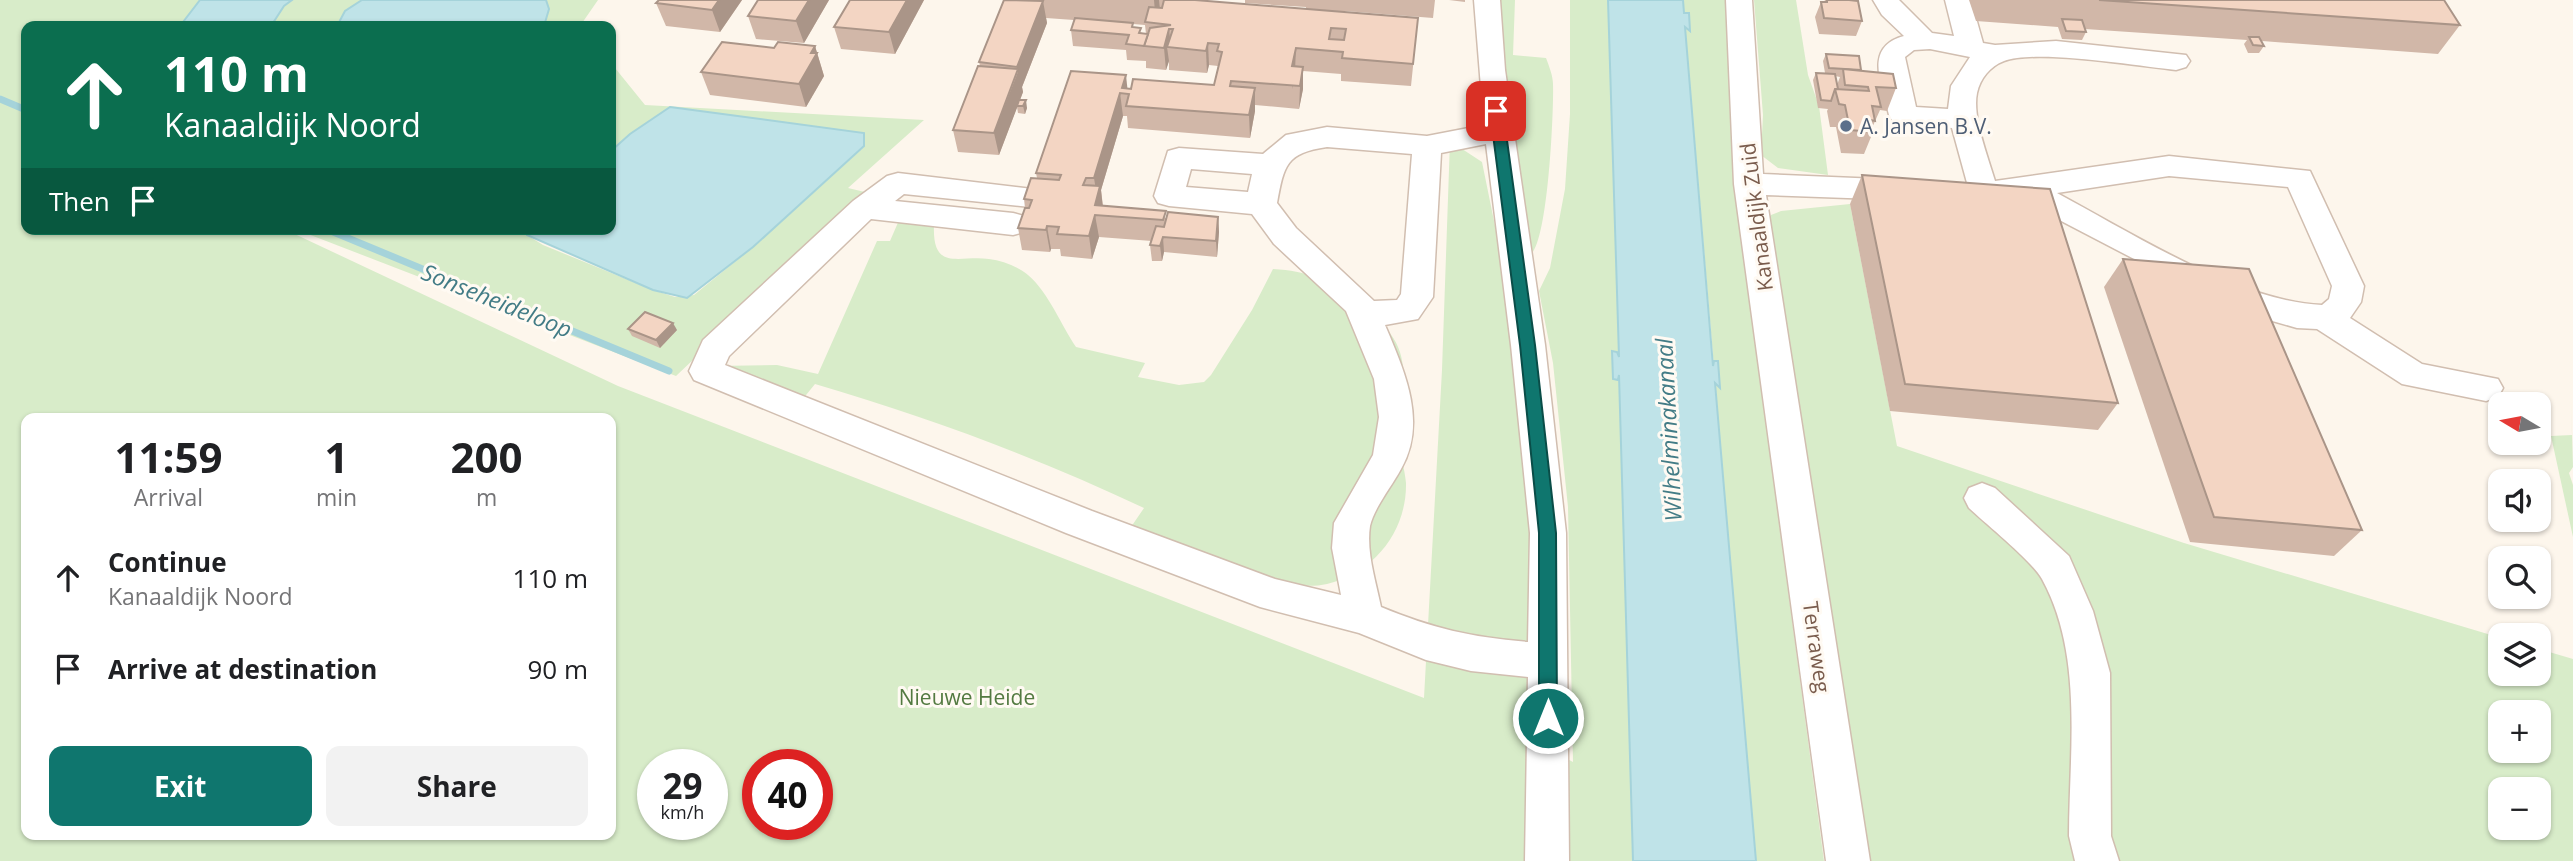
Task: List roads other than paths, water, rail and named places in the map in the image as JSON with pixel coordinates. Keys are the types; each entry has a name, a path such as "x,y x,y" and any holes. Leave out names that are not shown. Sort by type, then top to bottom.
{"street":[{"path":"1487,0 1491,70 1528,345 1548,533 1546,861"},
{"name":"Kanaaldijk Zuid","path":"1739,0 1749,184 1786,433"},
{"path":"1886,0 1891,9 1924,40"},
{"path":"1958,0 1983,52"},
{"path":"1966,120 1903,115 1891,57 1901,45 1924,40 1983,52 2024,48 2176,61"},
{"path":"1955,193 1966,120 1961,100 1966,82 1983,52"},
{"path":"1364,617 1351,548 1352,523 1390,457 1396,417 1391,379 1360,305 1284,236 1261,204 1269,165 1296,142 1327,137 1427,146 1499,132"},
{"path":"1364,314 1406,311 1417,297 1427,146"},
{"path":"1261,204 1169,196 1179,158 1269,165"},
{"path":"1749,184 1955,193 2027,190 2169,166 2298,178 2348,286 2343,307 2323,317 2291,316 2275,311 2180,271 2027,190"},
{"path":"1022,210 898,183 864,208 715,349 706,371 1079,522 1261,590 1364,617 1426,643 1471,654 1548,662"},
{"path":"2323,317 2414,375 2486,388"},
{"name":"Terraweg","path":"1786,433 1848,861"},
{"path":"1982,498 2056,567 2074,611 2090,673 2090,836 2097,861"}],"water":[{"path":"200,0 292,0 284,6 274,21 184,21"},
{"path":"362,0 546,0 549,9 545,21 340,21 345,11"},
{"name":"Wilhelminakanaal","path":"1608,0 1683,0 1684,13 1689,13 1690,31 1685,27 1713,366 1714,361 1718,361 1720,388 1715,383 1756,861 1633,861 1619,375 1618,380 1613,379 1612,351 1617,352 1619,357"},
{"path":"670,107 864,133 864,146 753,247 687,298 653,290 527,235 616,235 616,147"}],"waterway":[{"name":"Sonseheideloop","path":"0,99 21,108"},
{"name":"Sonseheideloop","path":"340,235 669,371"}],"place":[{"name":"A. Jansen B.V.","path":"1846,126"}],"park label":[{"name":"Nieuwe Heide","path":"967,697"}]}
